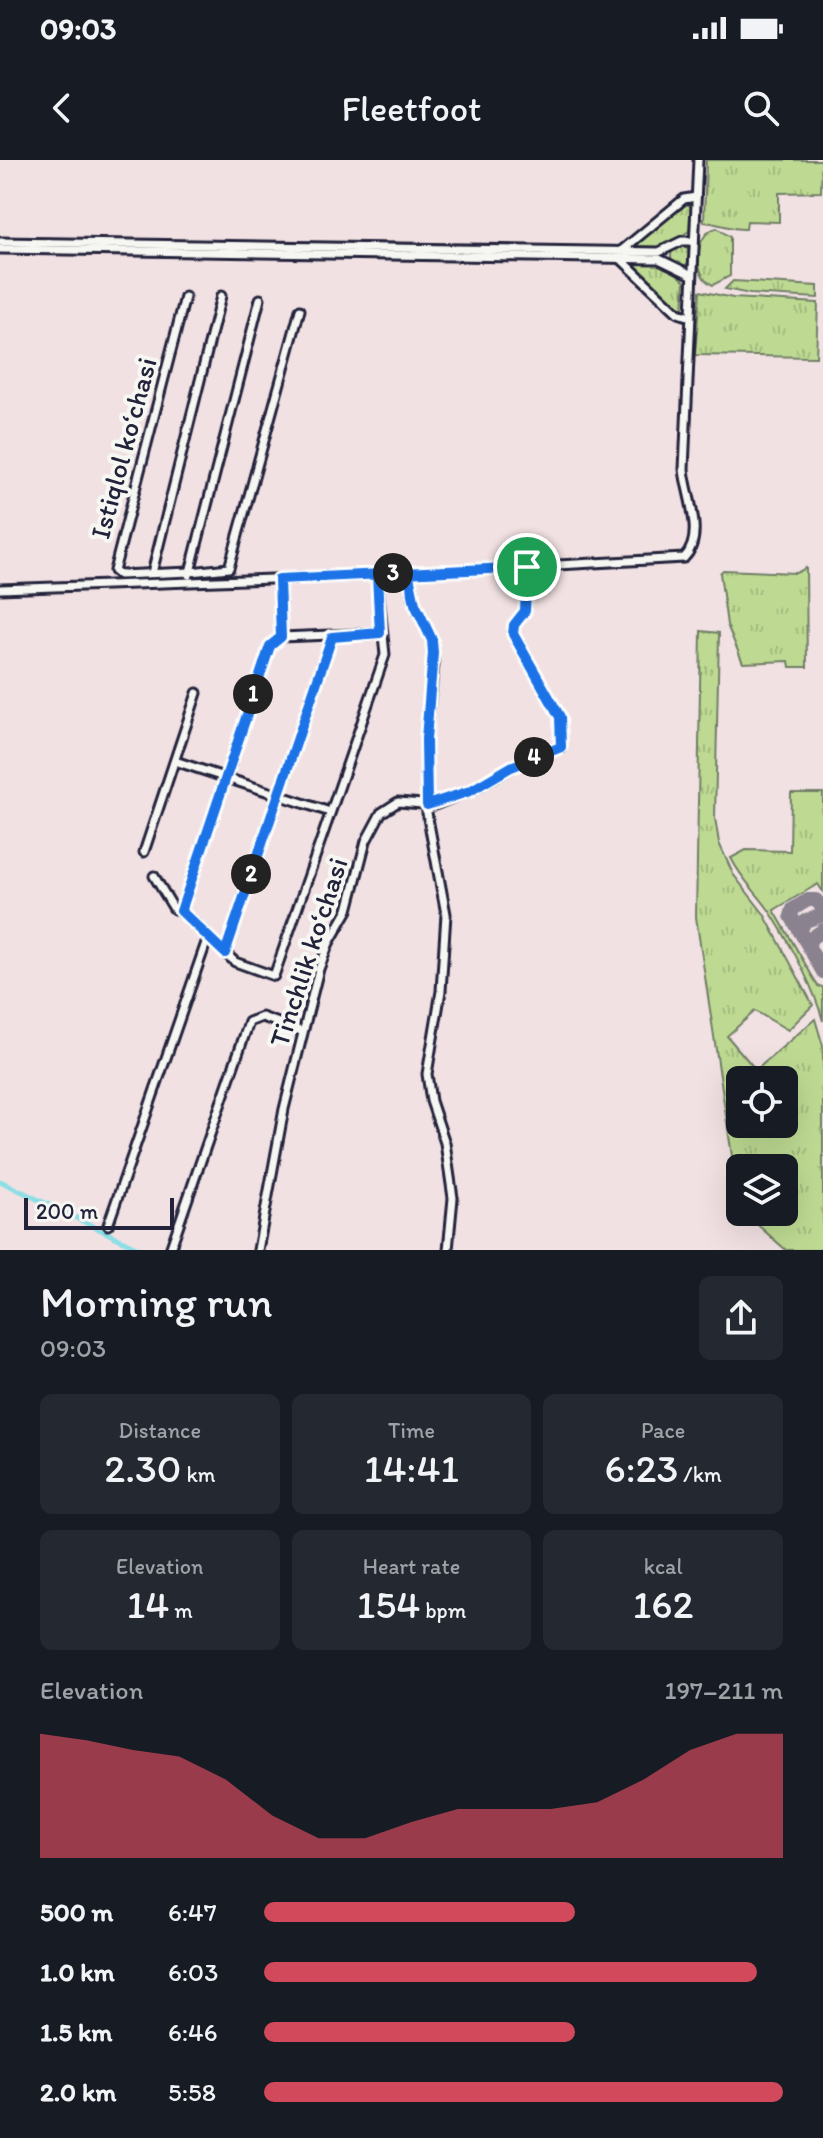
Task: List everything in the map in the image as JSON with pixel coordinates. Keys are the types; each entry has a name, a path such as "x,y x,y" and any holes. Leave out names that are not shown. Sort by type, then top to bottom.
{"street":[{"path":"0,589 674,561 687,555 691,546 693,517 684,469 698,160"},
{"path":"621,255 684,199 696,197"},
{"path":"0,249 621,255 659,252 682,241 694,241"},
{"path":"0,242 621,255 659,259 692,275"},
{"path":"621,255 678,313 690,317"},
{"name":"Istiqlol koʻchasi","path":"152,573 221,296"},
{"name":"Istiqlol koʻchasi","path":"185,297 114,571 119,575 229,568 300,310"},
{"path":"189,581 260,299"},
{"path":"427,805 470,791 511,767 561,747 560,717 513,634 514,625 525,611 527,567"},
{"path":"408,571 415,604 432,640 433,653 426,739 427,805 430,838 445,905 441,991 427,1074 431,1101 445,1143 453,1198 448,1250"},
{"path":"154,876 174,909 181,911 235,962 276,975 385,655 380,633 377,575"},
{"path":"279,579 281,637"},
{"path":"181,911 270,646 281,637 380,633"},
{"path":"225,953 332,637"},
{"path":"144,852 197,693"},
{"path":"175,761 330,812"},
{"name":"Tinchlik koʻchasi","path":"258,1250 301,1031 329,943 348,910 374,824 398,802 427,805"},
{"path":"108,1225 208,937"},
{"path":"170,1250 249,1022 262,1017 301,1031"}],"green space":[{"path":"706,160 822,160 821,192 779,193 779,222 747,221 746,229 741,229 704,222"},
{"path":"683,203 691,206 689,231 661,249 635,247 634,244"},
{"path":"717,228 730,237 730,276 713,285 702,273 698,255 704,237"},
{"path":"681,246 688,249 691,256 688,263 681,266 674,263 671,256 674,249"},
{"path":"638,263 665,264 685,281 683,310 633,267"},
{"path":"733,281 818,286 818,298 750,294 725,289"},
{"path":"700,291 733,298 818,303 816,357 695,355"},
{"path":"806,568 807,667 790,667 789,661 743,663 727,625 720,573 723,570 796,573"},
{"path":"701,631 719,633 715,818 719,843 733,874 764,914 813,1005 788,1030 755,1011 727,1036 753,1066 726,1066 726,1116 696,917"},
{"path":"791,793 823,793 823,892 818,884 774,910 818,986 823,987 823,1021 807,979 786,938 731,858 746,850 790,851"},
{"path":"815,1019 823,1046 823,1250 786,1250 759,1226 798,1226 798,1154 732,1154 729,1138 798,1138 798,1066 761,1066"}],"waterway":[{"path":"0,1181 142,1250"}],"taxiway":[{"path":"823,909 816,900 808,900 793,909 791,916 823,972"},
{"path":"800,932 805,921 823,915"},
{"path":"809,948 810,939 823,930"}],"route":[{"path":"527,567 408,571 279,579 281,637 270,646 181,911 225,953 332,637 380,633 377,575 408,571 415,604 432,640 434,665 426,739 427,805 435,805 470,791 523,761 561,747 560,717 513,634 514,625 525,611 527,567"}]}
